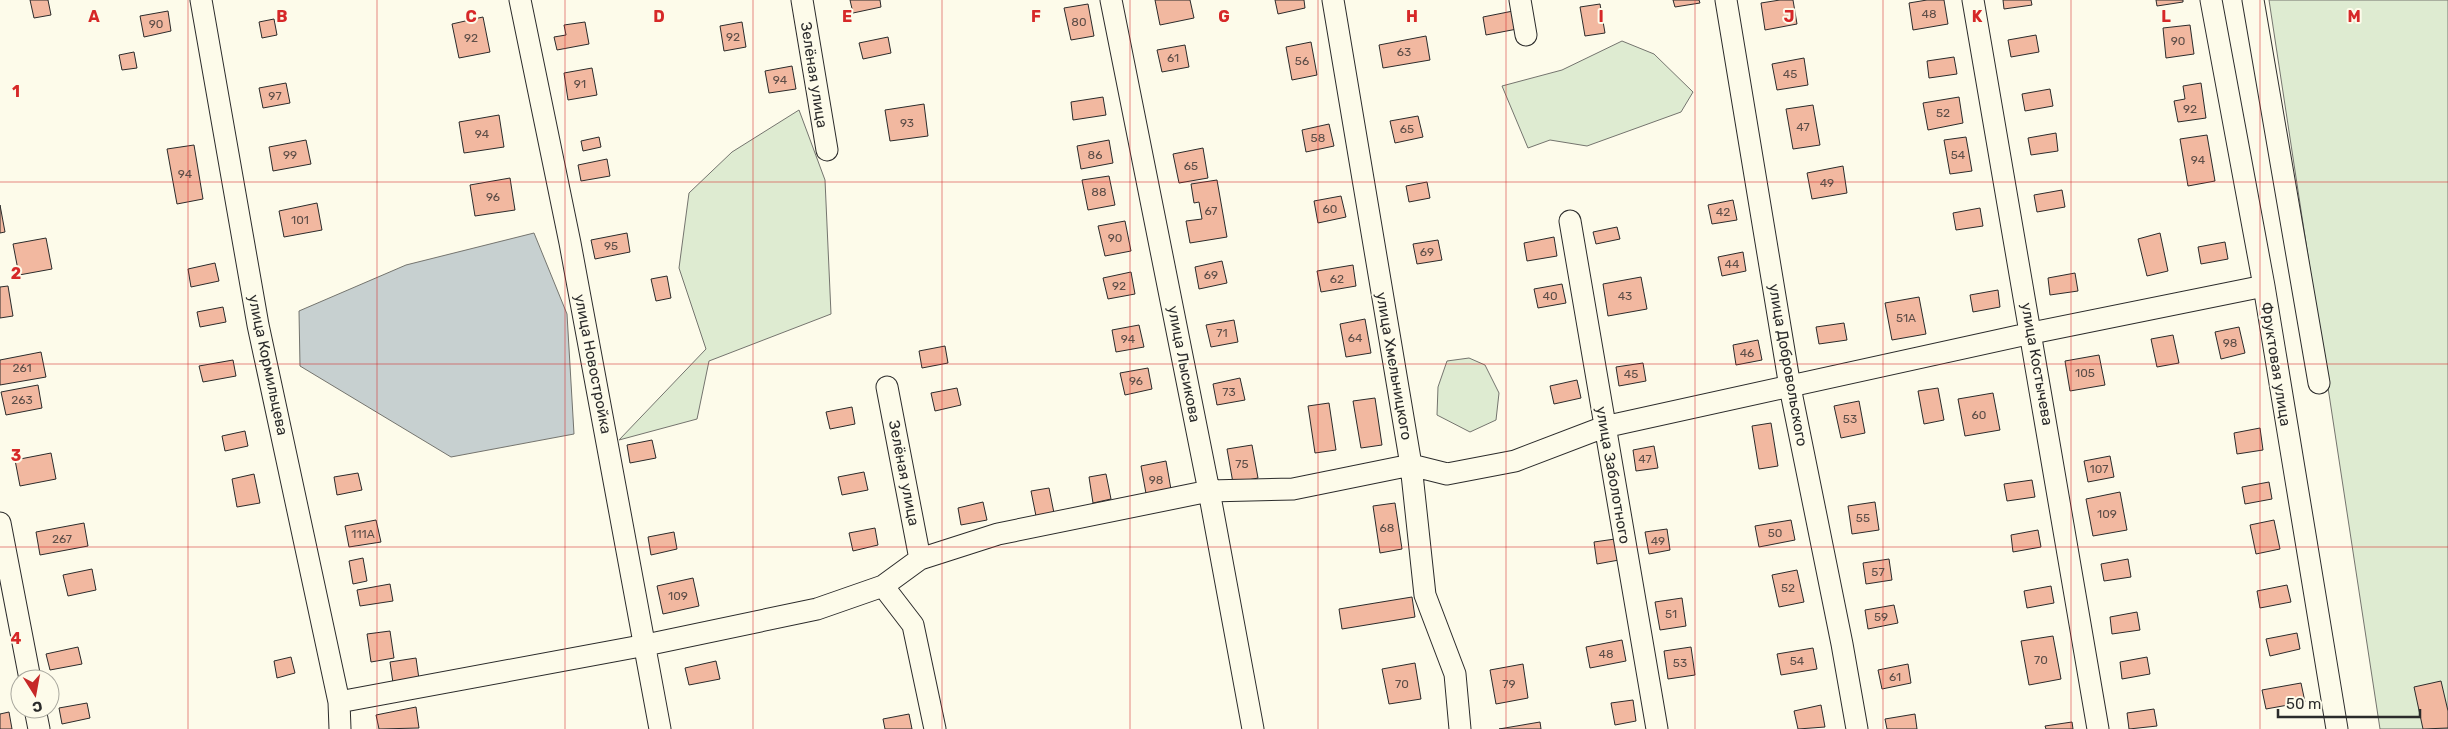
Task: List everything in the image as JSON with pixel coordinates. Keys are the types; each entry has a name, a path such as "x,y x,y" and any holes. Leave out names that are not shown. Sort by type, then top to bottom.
{"street":[{"name":"улица Кормильцева","path":"201,0 258,325 339,702 340,729"},
{"name":"улица Новостройка","path":"520,0 570,243 646,645 660,729"},
{"name":"Зелёная улица","path":"802,0 827,150"},
{"name":"улица Лысикова","path":"1111,0 1209,491 1254,729"},
{"name":"улица Хмельницкого","path":"1333,0 1411,465 1425,595 1455,674 1460,729"},
{"path":"1520,0 1526,36"},
{"name":"улица Добровольского","path":"1726,0 1790,387 1842,644 1857,729"},
{"name":"улица Костычева","path":"1973,0 2032,333 2098,729"},
{"name":"Фруктовая улица","path":"2212,0 2264,286 2337,729"},
{"path":"2253,0 2319,383"},
{"name":"улица Заболотного","path":"1570,221 1657,729"},
{"path":"339,702 646,645 817,609 883,586 920,559 998,534 1209,491 1293,489 1411,465 1447,474 1515,461 1604,427 2032,333 2264,286"},
{"name":"Зелёная улица","path":"888,387 920,559"},
{"path":"0,523 28,669"},
{"path":"883,586 913,625 935,729"}],"green space":[{"path":"2269,0 2448,0 2448,729 2380,729"},
{"path":"1622,41 1654,54 1693,92 1681,112 1587,146 1550,140 1528,148 1502,86 1562,70"},
{"path":"799,110 825,180 831,314 709,361 697,419 619,440 706,349 679,268 689,193 732,152"},
{"path":"1469,358 1485,365 1499,393 1496,420 1470,432 1437,415 1438,387 1447,361"}],"shaded area":[{"path":"534,233 567,314 574,434 451,457 300,366 299,311 406,265"}],"building":[{"path":"30,0 48,0 51,15 34,18"},
{"path":"850,0 880,0 881,7 853,13"},
{"path":"1155,0 1190,0 1194,18 1160,25"},
{"path":"1275,0 1304,0 1305,8 1278,14"},
{"path":"1673,0 1699,0 1700,3 1675,7"},
{"path":"1793,0 1797,24 1765,30 1761,3"},
{"path":"1944,0 1948,24 1913,30 1909,3"},
{"path":"2003,0 2031,0 2032,5 2004,9"},
{"path":"2156,0 2183,0 2183,2 2157,6"},
{"path":"1088,4 1094,36 1071,40 1064,8"},
{"path":"1600,4 1605,33 1585,36 1580,7"},
{"path":"168,11 171,31 144,37 140,16"},
{"path":"1513,11 1517,29 1486,35 1483,17"},
{"path":"483,17 490,52 459,58 452,24"},
{"path":"274,19 277,35 262,38 259,22"},
{"path":"585,22 589,44 557,50 554,37 566,35 564,25"},
{"path":"742,22 746,47 724,51 720,26"},
{"path":"2190,25 2194,54 2166,58 2163,28"},
{"path":"2036,35 2039,52 2011,57 2008,40"},
{"path":"1426,36 1430,60 1383,68 1379,45"},
{"path":"888,37 891,53 863,59 859,43"},
{"path":"1311,42 1317,75 1292,80 1286,47"},
{"path":"1185,45 1189,67 1162,72 1157,50"},
{"path":"134,52 137,68 122,70 119,55"},
{"path":"1954,57 1957,74 1929,78 1927,61"},
{"path":"1804,58 1808,85 1777,90 1772,64"},
{"path":"792,66 796,89 769,93 765,71"},
{"path":"592,68 597,95 568,100 564,73"},
{"path":"286,83 290,103 263,108 259,88"},
{"path":"2201,83 2206,118 2178,122 2174,101 2185,99 2183,86"},
{"path":"2050,89 2053,106 2025,111 2022,94"},
{"path":"1103,97 1106,115 1073,120 1071,102"},
{"path":"1959,97 1963,123 1928,130 1923,103"},
{"path":"924,104 928,136 890,141 885,110"},
{"path":"1813,105 1820,145 1793,149 1786,109"},
{"path":"499,115 504,147 464,153 459,122"},
{"path":"1418,116 1423,137 1395,143 1390,121"},
{"path":"1329,124 1334,146 1306,152 1302,130"},
{"path":"2056,133 2058,151 2031,155 2028,138"},
{"path":"2207,135 2215,181 2188,186 2180,139"},
{"path":"599,137 601,147 583,151 581,141"},
{"path":"1966,137 1972,171 1950,174 1944,140"},
{"path":"306,140 311,164 273,171 269,147"},
{"path":"1109,140 1113,163 1081,169 1077,146"},
{"path":"194,145 203,199 177,204 167,149"},
{"path":"1203,148 1208,178 1179,183 1173,154"},
{"path":"607,159 610,176 581,181 578,165"},
{"path":"1843,166 1847,193 1812,199 1807,173"},
{"path":"1109,176 1115,205 1088,210 1082,180"},
{"path":"510,178 515,210 475,216 470,185"},
{"path":"1217,180 1227,237 1190,243 1186,221 1202,219 1199,202 1194,203 1191,184"},
{"path":"1427,182 1430,198 1409,202 1406,186"},
{"path":"2062,190 2065,207 2037,212 2034,195"},
{"path":"1341,196 1346,217 1318,223 1314,201"},
{"path":"1733,200 1737,220 1712,224 1708,205"},
{"path":"317,203 322,230 284,237 279,211"},
{"path":"0,205 5,232 0,233"},
{"path":"1980,208 1983,226 1956,230 1953,213"},
{"path":"1125,221 1131,251 1105,256 1098,226"},
{"path":"1617,227 1620,239 1596,244 1593,232"},
{"path":"627,233 630,252 595,259 591,240"},
{"path":"2160,233 2168,271 2147,276 2138,239"},
{"path":"1554,237 1557,256 1527,261 1524,243"},
{"path":"46,238 52,269 19,275 13,244"},
{"path":"1438,240 1442,260 1417,264 1413,244"},
{"path":"2225,242 2228,259 2201,264 2198,247"},
{"path":"1743,252 1746,271 1722,276 1718,257"},
{"path":"1222,261 1227,283 1199,289 1195,267"},
{"path":"215,263 219,281 191,287 188,269"},
{"path":"1353,265 1356,286 1321,292 1317,271"},
{"path":"1131,272 1135,294 1108,299 1103,278"},
{"path":"2075,273 2078,291 2050,295 2048,278"},
{"path":"667,276 671,298 656,301 651,279"},
{"path":"1641,277 1647,309 1608,316 1603,284"},
{"path":"1562,284 1566,303 1538,308 1534,289"},
{"path":"8,286 13,316 0,318 0,287"},
{"path":"1998,290 2000,307 1973,312 1970,295"},
{"path":"1919,297 1926,334 1892,340 1885,303"},
{"path":"223,307 226,322 200,327 197,312"},
{"path":"1365,319 1371,353 1346,357 1340,324"},
{"path":"1234,320 1238,342 1211,347 1206,325"},
{"path":"1844,323 1847,340 1819,344 1816,327"},
{"path":"1139,325 1144,347 1116,352 1112,330"},
{"path":"2239,327 2245,353 2221,359 2215,332"},
{"path":"2173,335 2179,363 2157,367 2151,339"},
{"path":"1758,340 1762,360 1736,365 1733,345"},
{"path":"945,346 948,363 922,368 919,351"},
{"path":"41,352 46,377 0,385 0,360"},
{"path":"2099,355 2105,385 2070,391 2065,361"},
{"path":"233,360 236,376 203,382 199,366"},
{"path":"1643,363 1646,381 1619,386 1616,367"},
{"path":"1148,368 1152,389 1125,395 1120,373"},
{"path":"1240,378 1245,400 1217,405 1213,384"},
{"path":"1577,380 1581,398 1554,404 1550,386"},
{"path":"38,385 42,408 6,415 1,392"},
{"path":"957,388 961,405 935,411 931,393"},
{"path":"1938,388 1944,420 1924,424 1918,391"},
{"path":"1993,393 2000,430 1965,436 1958,399"},
{"path":"1375,398 1382,445 1361,448 1353,401"},
{"path":"1859,401 1865,433 1841,438 1834,406"},
{"path":"1329,403 1336,450 1315,453 1308,406"},
{"path":"852,407 855,424 830,429 826,412"},
{"path":"1771,423 1778,466 1759,469 1752,426"},
{"path":"2260,428 2263,450 2237,454 2234,433"},
{"path":"245,431 248,446 225,451 222,436"},
{"path":"652,440 656,458 630,463 627,445"},
{"path":"1252,445 1258,478 1233,483 1227,449"},
{"path":"1654,446 1658,468 1636,471 1633,450"},
{"path":"51,453 56,479 20,486 15,460"},
{"path":"2110,456 2114,477 2088,482 2084,461"},
{"path":"1166,461 1172,495 1147,499 1141,466"},
{"path":"864,472 868,490 842,495 838,477"},
{"path":"358,473 362,490 337,495 334,477"},
{"path":"254,474 260,503 237,507 232,479"},
{"path":"1106,474 1111,499 1093,503 1089,477"},
{"path":"2032,480 2035,497 2007,501 2004,484"},
{"path":"2269,482 2272,499 2245,504 2242,487"},
{"path":"1049,488 1054,513 1036,516 1031,491"},
{"path":"2120,492 2127,530 2093,536 2086,499"},
{"path":"983,502 987,520 961,525 958,508"},
{"path":"1875,502 1879,530 1852,534 1848,506"},
{"path":"1395,503 1402,549 1380,553 1373,506"},
{"path":"376,520 381,542 349,547 345,526"},
{"path":"1791,520 1795,540 1759,547 1755,526"},
{"path":"2274,520 2280,549 2256,554 2250,525"},
{"path":"84,523 88,546 40,555 36,532"},
{"path":"875,528 878,545 853,551 849,533"},
{"path":"1667,529 1670,550 1649,554 1645,532"},
{"path":"2038,530 2041,547 2013,552 2011,535"},
{"path":"674,532 677,549 651,555 648,537"},
{"path":"1615,539 1619,560 1597,564 1594,542"},
{"path":"363,558 367,581 353,584 349,561"},
{"path":"1889,559 1892,580 1866,584 1863,563"},
{"path":"2128,559 2131,577 2104,581 2101,564"},
{"path":"92,569 96,590 68,596 63,575"},
{"path":"1797,570 1804,602 1779,607 1772,575"},
{"path":"693,578 699,606 663,614 657,586"},
{"path":"390,584 393,601 360,606 357,590"},
{"path":"2287,585 2291,602 2260,608 2257,591"},
{"path":"2051,586 2054,603 2027,608 2024,591"},
{"path":"1412,597 1415,617 1342,629 1339,609"},
{"path":"1682,598 1686,626 1660,630 1655,602"},
{"path":"1894,605 1898,623 1868,629 1865,610"},
{"path":"2137,612 2140,630 2112,634 2110,617"},
{"path":"390,631 394,658 371,662 367,634"},
{"path":"2297,633 2300,649 2270,656 2266,639"},
{"path":"2053,636 2061,679 2029,685 2021,641"},
{"path":"1622,640 1626,661 1590,668 1586,647"},
{"path":"78,647 82,664 50,669 46,654"},
{"path":"1691,647 1695,675 1668,679 1664,651"},
{"path":"1813,648 1817,669 1781,675 1777,654"},
{"path":"291,657 295,673 277,678 274,661"},
{"path":"2147,657 2150,674 2122,679 2120,662"},
{"path":"416,658 419,679 393,683 390,662"},
{"path":"716,661 720,679 689,685 685,668"},
{"path":"1415,663 1421,699 1389,704 1382,669"},
{"path":"1523,664 1528,698 1496,704 1490,670"},
{"path":"1908,664 1911,683 1882,689 1878,670"},
{"path":"2441,681 2448,711 2448,728 2423,729 2414,687"},
{"path":"2301,683 2305,702 2266,709 2262,690"},
{"path":"1633,700 1636,721 1615,725 1611,703"},
{"path":"87,703 90,718 62,724 60,708"},
{"path":"1821,705 1825,727 1798,729 1794,711"},
{"path":"416,707 419,728 379,729 376,715"},
{"path":"2154,709 2157,726 2129,729 2127,713"},
{"path":"9,712 12,729 0,729 0,714"},
{"path":"909,714 912,729 885,729 883,719"},
{"path":"1915,714 1917,729 1887,729 1885,719"},
{"path":"1540,722 1541,729 1499,729"},
{"path":"2072,722 2073,729 2046,729 2045,726"}]}
